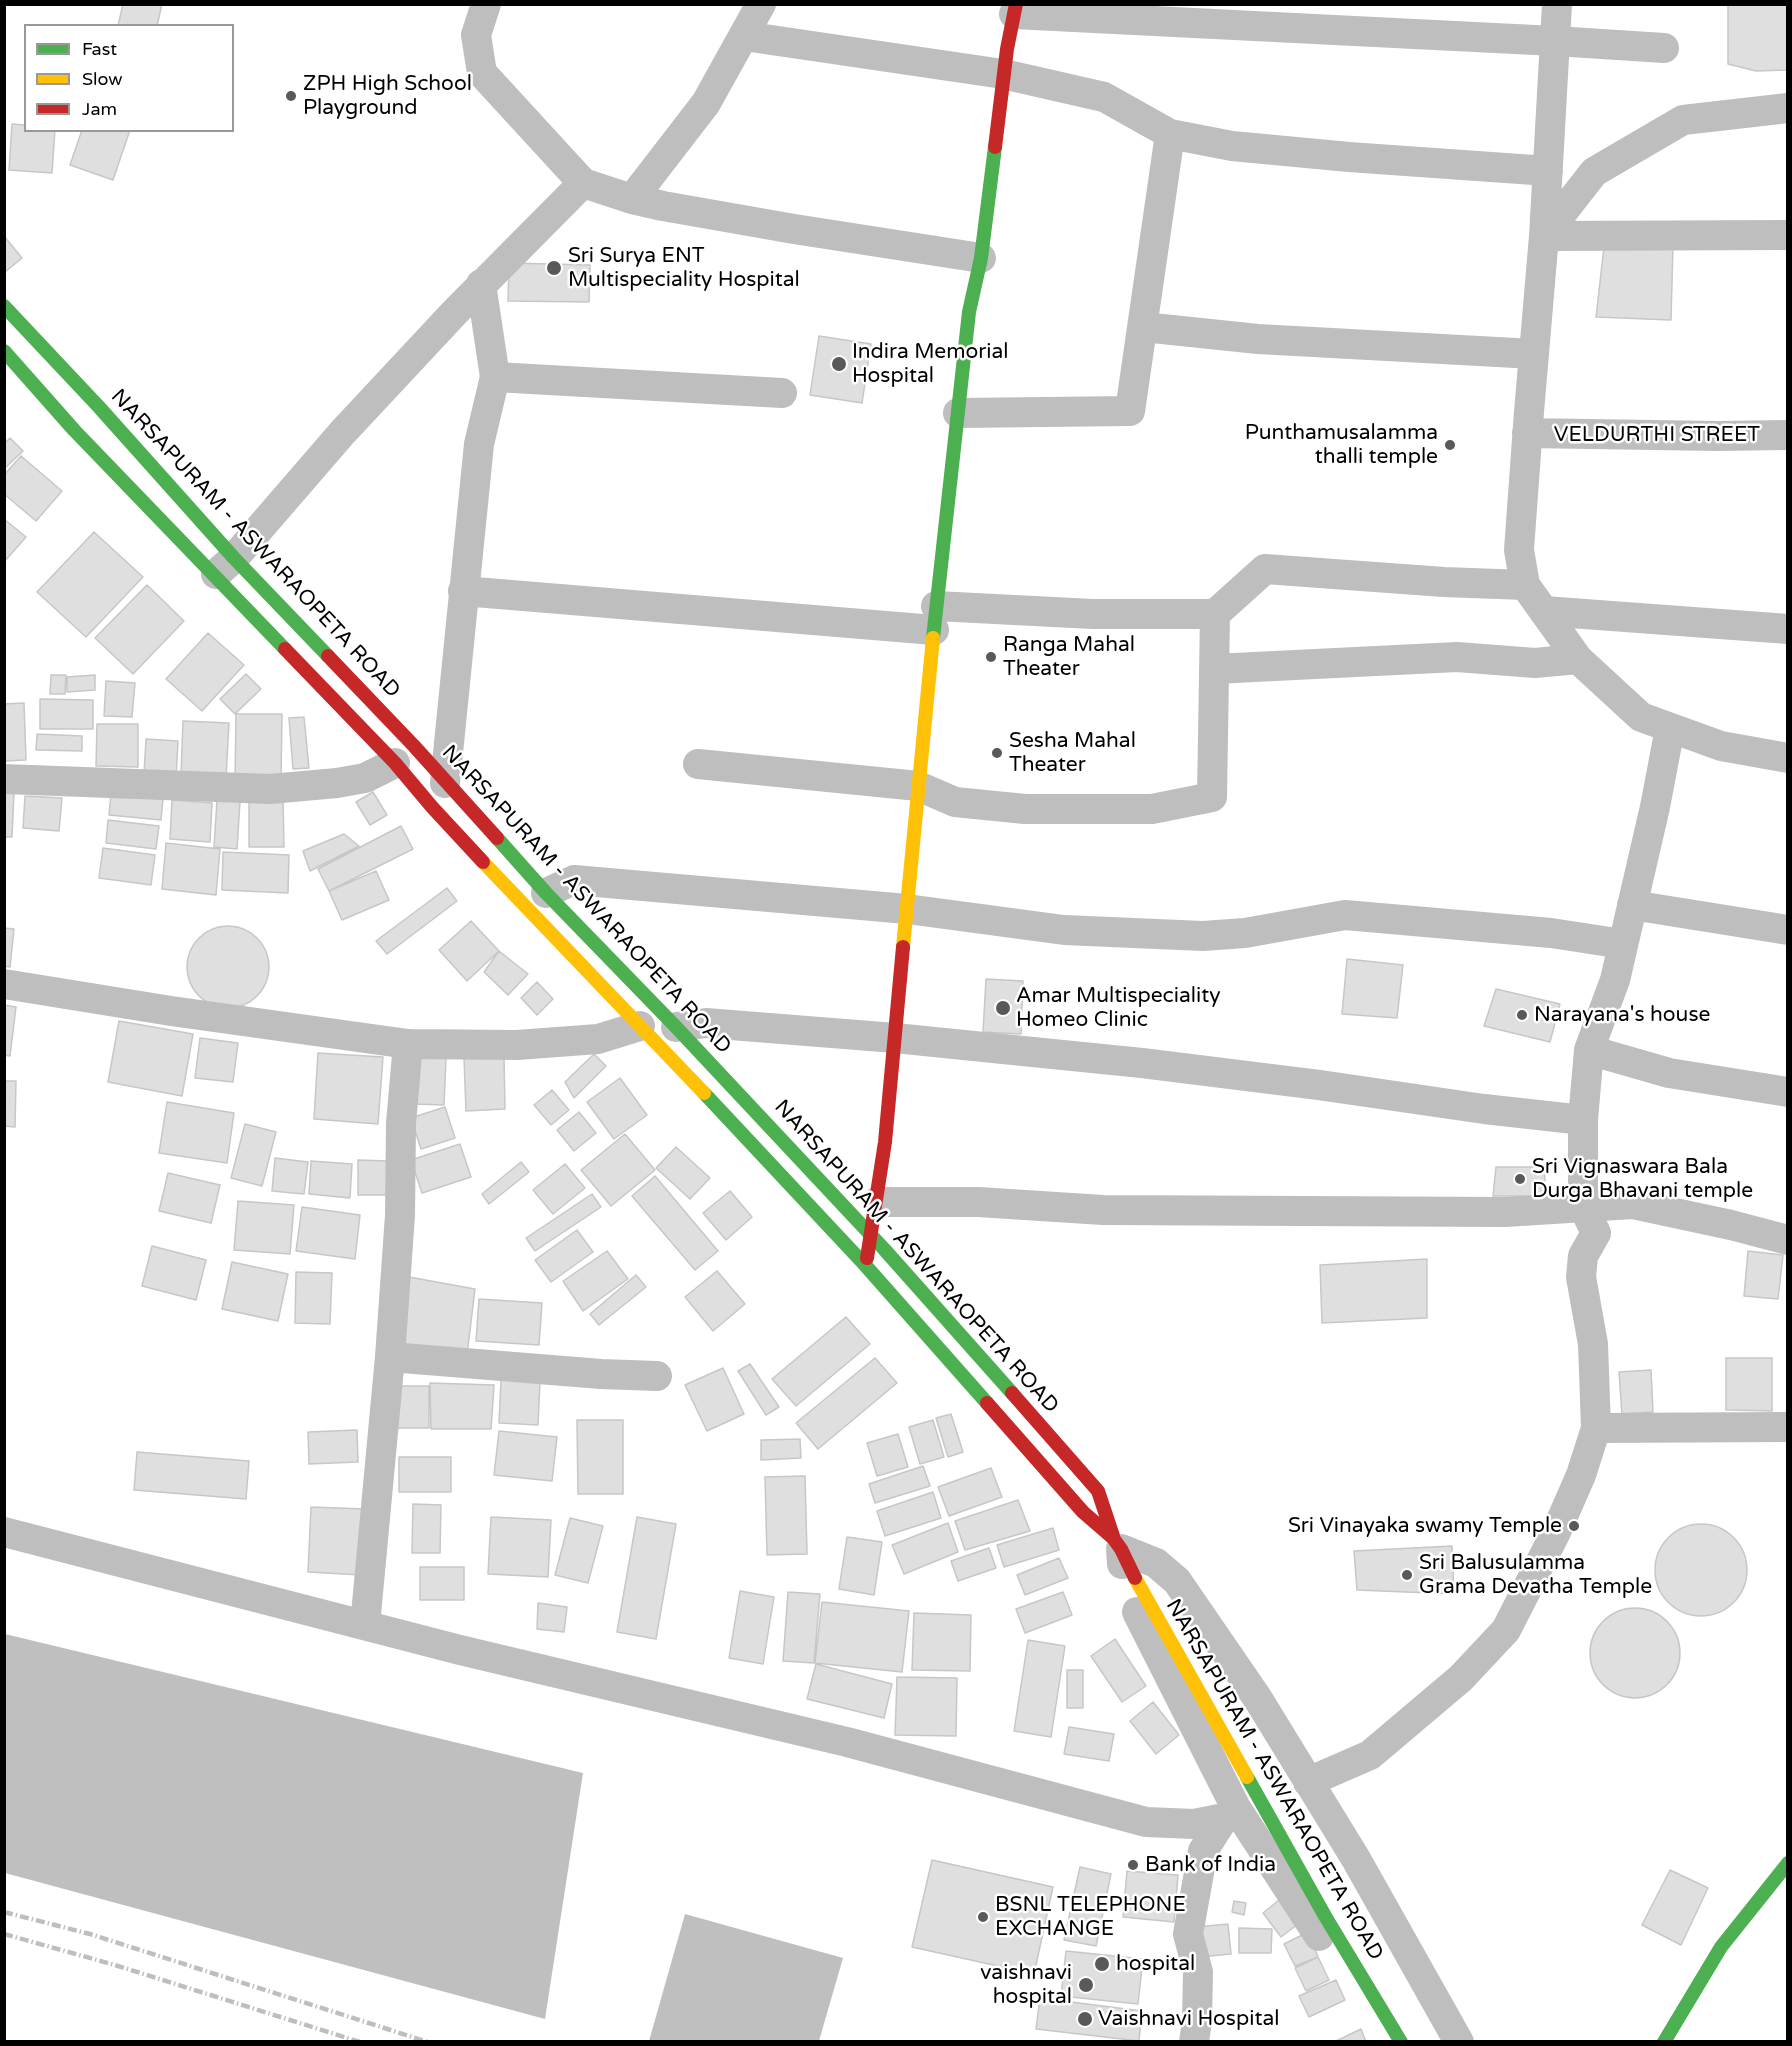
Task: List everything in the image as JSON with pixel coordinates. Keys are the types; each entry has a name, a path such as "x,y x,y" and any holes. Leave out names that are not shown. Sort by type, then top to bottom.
{"main road":[{"path":"865,1265 885,1142 935,618 969,312 981,258 1003,74 1015,9"},
{"name":"NARSAPURAM - ASWARAOPETA ROAD","path":"4,306 99,406 224,567 432,807 865,1265 1083,1512 1117,1543"},
{"name":"NARSAPURAM - ASWARAOPETA ROAD","path":"4,351 74,430 414,746 546,893 676,1027 871,1235 1098,1491 1117,1543 1141,1589 1325,1916 1401,2042"},
{"path":"1664,2042 1721,1947 1788,1863"}],"street":[{"path":"486,4 476,35 482,73 583,183 632,199 794,229 981,258"},
{"path":"632,199 706,103 761,4"},
{"path":"1557,4 1544,236 1519,550 1526,585 1578,660 1641,717 1722,746 1788,758"},
{"path":"1015,9 1664,48"},
{"path":"744,36 1003,74 1104,97 1170,134 1232,146 1349,158 1548,171"},
{"path":"1544,236 1594,171 1683,120 1788,108"},
{"path":"958,413 1131,411 1170,134"},
{"path":"224,567 342,433 481,284 583,183"},
{"path":"1544,236 1788,235"},
{"path":"445,783 479,444 495,377 481,284"},
{"path":"1143,327 1258,339 1534,354"},
{"path":"495,377 782,393"},
{"name":"VELDURTHI STREET","path":"1527,433 1788,435"},
{"path":"463,591 935,618 1215,614 1265,569 1444,582 1526,585"},
{"path":"1544,611 1788,629"},
{"path":"698,764 918,786 955,802 1026,808 1152,808 1212,797 1215,614"},
{"path":"1214,669 1457,657 1535,663 1578,660"},
{"path":"1308,1782 1370,1755 1461,1678 1506,1629 1556,1532 1581,1475 1596,1428 1593,1344 1581,1277 1583,1256 1596,1233 1583,1206 1583,1120 1589,1050 1615,980 1655,807 1670,728"},
{"path":"4,779 270,789 365,778 395,763"},
{"path":"546,893 573,880 907,909 1064,930 1203,936 1245,933 1345,915 1551,933 1623,944"},
{"path":"1632,905 1788,930"},
{"path":"4,984 183,1013 408,1044 516,1045 598,1039 640,1026"},
{"path":"676,1027 706,1023 895,1038 1154,1065 1583,1120"},
{"path":"365,1625 390,1357 400,1215 401,1123 408,1044"},
{"path":"1589,1050 1669,1073 1788,1092"},
{"path":"877,1202 978,1202 1103,1210 1505,1212 1633,1204 1788,1240"},
{"path":"390,1357 601,1374 657,1376"},
{"path":"1596,1428 1788,1427"},
{"path":"4,1532 460,1650 847,1742 1146,1822 1194,1824 1230,1813"},
{"path":"1117,1543 1156,1563 1177,1581 1258,1699 1356,1859 1459,2042"},
{"path":"1117,1543 1123,1575 1132,1603 1230,1813 1304,1910 1382,2042"},
{"path":"1194,2042 1198,1972 1188,1934 1203,1851 1230,1813"}],"shaded area":[{"path":"5,1634 583,1773 545,2019 5,1873"},
{"path":"685,1914 843,1958 819,2041 649,2041"}],"building":[{"path":"123,4 162,4 157,24 118,24"},
{"path":"1728,4 1788,4 1788,70 1756,71 1728,64"},
{"path":"12,124 24,125 24,132 55,132 52,173 9,170"},
{"path":"81,132 129,132 113,180 70,165"},
{"path":"4,236 22,258 5,272 4,272"},
{"path":"1673,245 1671,320 1596,317 1604,247"},
{"path":"509,263 590,265 589,302 508,301"},
{"path":"819,336 871,344 862,403 810,395"},
{"path":"10,438 23,451 4,469 4,444"},
{"path":"21,456 62,491 36,521 4,494 4,475"},
{"path":"4,519 26,537 4,562"},
{"path":"94,532 143,577 86,637 37,592"},
{"path":"147,585 184,621 133,674 95,638"},
{"path":"208,633 244,665 202,711 166,679"},
{"path":"246,674 261,689 235,714 220,699"},
{"path":"51,675 66,675 65,694 50,694"},
{"path":"95,675 95,690 67,692 67,677"},
{"path":"106,681 135,683 132,717 104,716"},
{"path":"40,699 93,700 93,729 40,729"},
{"path":"24,703 26,760 4,761 4,704"},
{"path":"236,714 282,714 281,780 235,779"},
{"path":"304,717 309,768 293,769 289,718"},
{"path":"183,721 229,723 226,777 181,774"},
{"path":"97,724 138,724 138,767 96,766"},
{"path":"37,734 82,736 82,751 36,750"},
{"path":"146,739 178,741 176,777 144,774"},
{"path":"373,792 387,815 370,825 356,802"},
{"path":"4,793 14,793 12,837 4,837"},
{"path":"111,794 163,799 161,820 109,815"},
{"path":"25,796 62,798 59,831 23,828"},
{"path":"172,800 212,803 210,842 170,839"},
{"path":"217,800 240,801 237,849 214,847"},
{"path":"249,800 283,800 284,847 249,847"},
{"path":"108,820 159,826 156,849 106,843"},
{"path":"401,826 413,849 329,891 318,869"},
{"path":"344,834 359,846 310,871 303,851"},
{"path":"166,843 220,849 216,895 162,889"},
{"path":"103,848 155,855 151,885 99,878"},
{"path":"223,852 289,855 288,893 222,890"},
{"path":"376,871 389,900 342,920 329,891"},
{"path":"447,888 457,901 387,954 376,941"},
{"path":"471,921 499,951 467,981 439,950"},
{"path":"228,926 244,929 257,938 266,951 269,967 266,983 257,996 244,1005 228,1008 212,1005 199,996 190,983 187,967 190,951 199,938 212,929"},
{"path":"4,928 14,929 10,967 4,966"},
{"path":"499,951 528,974 508,995 484,972"},
{"path":"1347,959 1403,965 1397,1018 1342,1014"},
{"path":"986,979 1023,981 1021,1034 983,1032"},
{"path":"537,982 553,999 537,1015 521,998"},
{"name":"Narayana's house","path":"1496,989 1560,1004 1550,1042 1484,1026"},
{"path":"4,1005 16,1007 10,1056 4,1055"},
{"path":"119,1021 193,1034 182,1096 108,1082"},
{"path":"200,1038 238,1043 233,1082 195,1078"},
{"path":"318,1053 383,1057 378,1124 314,1119"},
{"path":"594,1054 606,1066 574,1098 565,1082"},
{"path":"416,1057 446,1058 444,1105 413,1104"},
{"path":"504,1057 505,1109 466,1111 464,1058"},
{"path":"620,1078 647,1115 614,1139 587,1102"},
{"path":"4,1081 16,1081 15,1127 4,1126"},
{"path":"552,1090 569,1110 551,1125 534,1105"},
{"path":"167,1102 234,1113 227,1163 159,1153"},
{"path":"445,1107 455,1138 421,1149 411,1118"},
{"path":"579,1112 596,1133 574,1151 557,1130"},
{"path":"245,1124 276,1132 262,1186 231,1178"},
{"path":"625,1134 655,1170 611,1206 581,1170"},
{"path":"460,1144 471,1177 422,1193 411,1160"},
{"path":"676,1147 710,1178 690,1199 656,1168"},
{"path":"275,1158 308,1162 304,1194 272,1191"},
{"path":"358,1160 389,1161 388,1195 358,1195"},
{"path":"311,1161 352,1164 350,1198 309,1194"},
{"path":"521,1162 529,1172 489,1204 482,1194"},
{"path":"565,1164 585,1188 553,1214 533,1190"},
{"path":"1496,1167 1544,1167 1546,1196 1493,1196"},
{"path":"168,1173 220,1185 211,1223 159,1211"},
{"path":"655,1176 718,1251 695,1270 632,1196"},
{"path":"730,1191 752,1217 726,1240 703,1213"},
{"path":"592,1194 601,1207 535,1251 526,1238"},
{"path":"238,1201 294,1205 290,1254 234,1250"},
{"path":"302,1207 360,1215 355,1259 296,1251"},
{"path":"577,1230 593,1252 551,1282 535,1260"},
{"path":"152,1246 206,1260 196,1300 142,1286"},
{"path":"607,1251 628,1279 583,1311 563,1281"},
{"path":"1748,1251 1783,1255 1778,1299 1744,1296"},
{"path":"1427,1259 1427,1318 1322,1323 1320,1265"},
{"path":"232,1262 288,1274 278,1321 222,1309"},
{"path":"717,1271 745,1304 713,1331 685,1297"},
{"path":"296,1272 332,1273 330,1324 295,1323"},
{"path":"636,1275 646,1287 599,1325 590,1314"},
{"path":"409,1277 475,1289 467,1355 400,1348"},
{"path":"479,1299 542,1303 539,1345 476,1341"},
{"path":"846,1317 870,1344 796,1406 772,1379"},
{"path":"875,1358 897,1383 818,1449 796,1423"},
{"path":"1726,1358 1772,1358 1772,1411 1726,1410"},
{"path":"750,1364 779,1407 766,1415 738,1371"},
{"path":"723,1368 744,1414 707,1431 685,1385"},
{"path":"1651,1370 1653,1412 1622,1414 1619,1372"},
{"path":"501,1380 540,1381 538,1425 499,1423"},
{"path":"430,1383 494,1385 491,1429 431,1429"},
{"path":"388,1386 429,1386 429,1428 388,1428"},
{"path":"951,1414 963,1452 948,1457 936,1418"},
{"path":"577,1420 623,1420 623,1494 578,1494"},
{"path":"933,1420 944,1457 920,1464 909,1427"},
{"path":"357,1430 358,1462 309,1464 308,1432"},
{"path":"499,1431 557,1437 552,1481 494,1475"},
{"path":"898,1434 908,1467 877,1476 867,1443"},
{"path":"800,1439 801,1458 761,1460 761,1440"},
{"path":"137,1452 249,1461 246,1499 134,1490"},
{"path":"399,1457 451,1457 451,1492 399,1492"},
{"path":"923,1466 930,1486 875,1503 869,1484"},
{"path":"991,1468 1002,1497 949,1516 938,1487"},
{"path":"805,1476 807,1554 767,1555 765,1477"},
{"path":"933,1492 941,1518 885,1536 877,1511"},
{"path":"1018,1500 1030,1531 965,1550 955,1521"},
{"path":"413,1504 441,1505 440,1553 412,1553"},
{"path":"311,1507 365,1509 362,1575 308,1572"},
{"path":"491,1517 551,1520 548,1577 488,1574"},
{"path":"637,1517 676,1524 656,1639 617,1632"},
{"path":"570,1518 603,1526 588,1583 555,1575"},
{"path":"948,1523 958,1552 904,1574 892,1545"},
{"path":"1701,1524 1718,1528 1733,1538 1743,1553 1747,1570 1743,1587 1733,1602 1718,1612 1701,1616 1684,1612 1669,1602 1659,1587 1655,1570 1659,1553 1669,1538 1684,1528"},
{"path":"1053,1528 1059,1550 1004,1567 997,1545"},
{"path":"847,1537 882,1542 874,1595 839,1589"},
{"path":"1452,1546 1454,1594 1357,1590 1354,1551"},
{"path":"989,1548 996,1568 958,1581 951,1561"},
{"path":"1059,1558 1068,1578 1025,1595 1017,1575"},
{"path":"420,1567 464,1567 464,1600 420,1600"},
{"path":"740,1591 774,1597 763,1664 729,1658"},
{"path":"788,1592 820,1594 814,1663 783,1661"},
{"path":"1063,1592 1072,1615 1025,1633 1016,1609"},
{"path":"822,1602 909,1611 902,1672 815,1663"},
{"path":"538,1603 567,1607 564,1632 537,1629"},
{"path":"1635,1608 1652,1612 1667,1621 1676,1636 1680,1653 1676,1670 1667,1685 1652,1694 1635,1698 1618,1694 1603,1685 1594,1670 1590,1653 1594,1636 1603,1621 1618,1612"},
{"path":"914,1613 971,1615 970,1671 912,1670"},
{"path":"1115,1639 1146,1686 1122,1702 1091,1656"},
{"path":"1028,1640 1065,1646 1051,1737 1014,1731"},
{"path":"816,1664 892,1684 884,1718 807,1699"},
{"path":"1067,1670 1083,1670 1083,1708 1067,1708"},
{"path":"897,1677 957,1678 956,1736 895,1735"},
{"path":"1153,1702 1179,1735 1156,1754 1130,1721"},
{"path":"1069,1727 1114,1734 1109,1761 1064,1754"},
{"name":"BSNL TELEPHONE EXCHANGE","path":"932,1860 1053,1887 1034,1974 912,1947"},
{"path":"1080,1867 1111,1874 1096,1946 1064,1940"},
{"path":"1670,1870 1708,1888 1681,1945 1642,1925"},
{"path":"1127,1871 1178,1875 1174,1922 1123,1917"},
{"path":"1279,1900 1298,1924 1281,1937 1263,1913"},
{"path":"1234,1901 1246,1903 1244,1915 1232,1912"},
{"path":"1228,1924 1231,1954 1199,1957 1196,1927"},
{"path":"1239,1928 1272,1929 1271,1953 1239,1953"},
{"path":"1308,1932 1318,1957 1295,1966 1284,1944"},
{"path":"1066,1951 1143,1959 1138,2004 1061,1996"},
{"path":"1318,1957 1329,1980 1306,1991 1295,1968"},
{"path":"1336,1980 1345,2000 1309,2017 1299,1996"},
{"path":"1040,1998 1142,2011 1139,2041 1036,2029"},
{"path":"1361,2029 1366,2042 1334,2042"}],"railway":[{"path":"4,1912 90,1934 428,2042"},
{"path":"4,1934 115,1965 360,2042"}],"traffic: fast":[{"path":"933,638 969,312 981,258 995,147"},
{"path":"4,306 99,407 234,558 328,656"},
{"path":"4,351 74,430 285,649"},
{"path":"497,838 546,893 676,1027 884,1249 1012,1393"},
{"path":"704,1093 865,1265 987,1403"},
{"path":"1247,1777 1325,1916 1401,2042"},
{"path":"1664,2042 1721,1947 1788,1863"}],"traffic: slow":[{"path":"903,947 933,638"},
{"path":"483,862 704,1093"},
{"path":"1135,1578 1247,1777"}],"traffic: jam":[{"path":"995,147 1007,49 1016,4"},
{"path":"285,649 395,763 483,862"},
{"path":"328,656 497,838"},
{"path":"867,1258 885,1142 903,947"},
{"path":"1012,1393 1098,1491 1113,1536"},
{"path":"987,1403 1083,1512 1113,1538 1135,1578"}],"place":[{"name":"ZPH High School Playground","path":"291,96"},
{"name":"Sri Surya ENT Multispeciality Hospital","path":"554,268"},
{"name":"Indira Memorial Hospital","path":"839,364"},
{"name":"Punthamusalamma thalli temple","path":"1450,445"},
{"name":"Ranga Mahal Theater","path":"991,657"},
{"name":"Sesha Mahal Theater","path":"997,753"},
{"name":"Amar Multispeciality Homeo Clinic","path":"1003,1008"},
{"name":"Narayana's house","path":"1522,1015"},
{"name":"Sri Vignaswara Bala Durga Bhavani temple","path":"1520,1179"},
{"name":"Sri Vinayaka swamy Temple","path":"1574,1526"},
{"name":"Sri Balusulamma Grama Devatha Temple","path":"1407,1575"},
{"name":"Bank of India","path":"1133,1865"},
{"name":"BSNL TELEPHONE EXCHANGE","path":"983,1917"},
{"name":"hospital","path":"1102,1964"},
{"name":"vaishnavi hospital","path":"1086,1985"},
{"name":"Vaishnavi Hospital","path":"1085,2019"}]}
